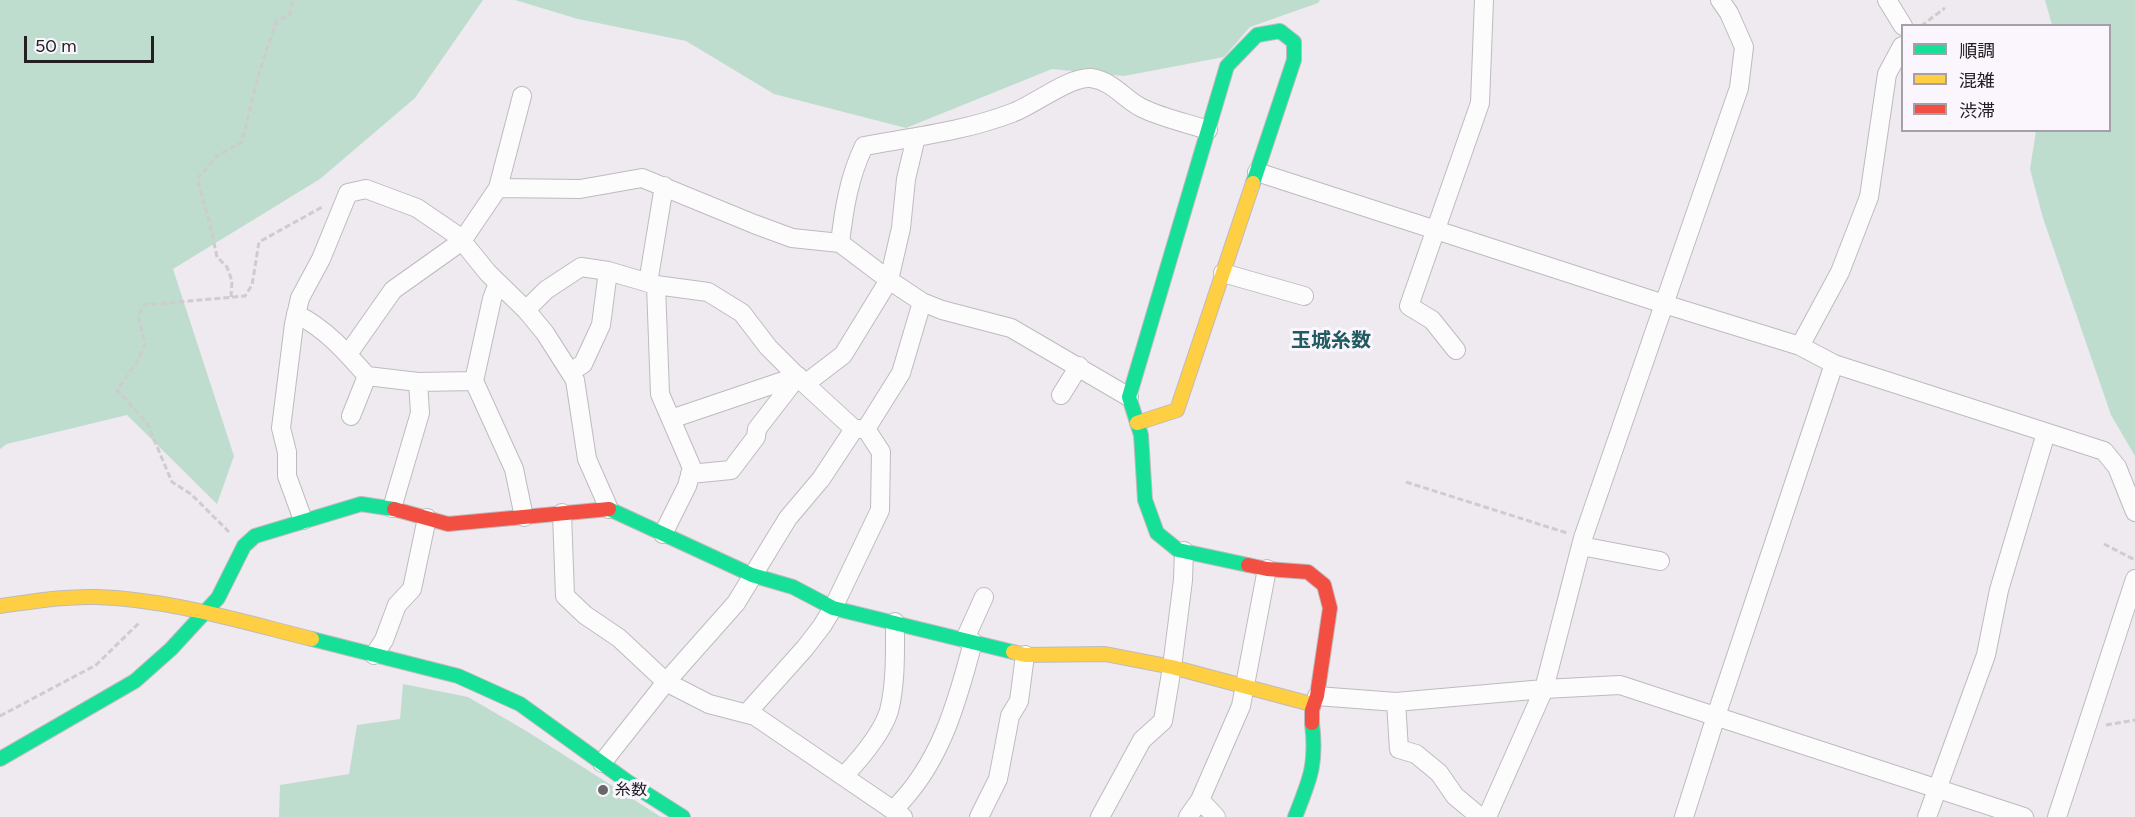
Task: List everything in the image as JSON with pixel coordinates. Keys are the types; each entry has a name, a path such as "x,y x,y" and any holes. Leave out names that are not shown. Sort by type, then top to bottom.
{"street":[{"path":"1456,350 1432,321 1409,306 1480,103 1484,0"},
{"path":"1487,817 1544,689 1582,542 1740,87 1744,47 1729,13 1720,0"},
{"path":"1887,0 1902,24"},
{"path":"1137,423 1177,410 1294,60 1294,42 1280,31 1257,35 1227,66 1129,397 1137,423 1141,435 1145,500 1157,533 1178,550 1267,569 1308,572 1323,585 1330,608 1314,700 1315,754 1307,787 1295,817"},
{"path":"1800,346 1840,272 1869,197 1887,74 1901,48"},
{"path":"840,243 845,207 855,165 864,146 965,128 1013,113 1057,91 1071,81 1089,78 1107,82 1142,108 1208,130"},
{"path":"348,354 393,290 462,241 498,188 522,96"},
{"path":"670,418 802,380 843,355 889,280 901,228 906,179 916,137"},
{"path":"1257,172 1800,346 1834,364 2104,451 2117,467 2135,512"},
{"path":"498,188 580,189 642,178 792,238 840,243 922,302 942,310 1011,328 1129,397"},
{"path":"663,534 687,486 692,468 660,394 652,284 664,186"},
{"path":"303,520 287,476 286,452 281,428 296,314 300,298 321,259 348,193 366,189 417,208 458,236 545,333 575,380 587,459 609,509"},
{"path":"526,310 546,290 581,267 608,271 652,284 708,292 742,313 768,347 802,380 860,429 881,452 880,510 833,608 805,648 747,713"},
{"path":"570,372 583,364 601,325 608,271"},
{"path":"1223,273 1304,296"},
{"path":"498,283 492,299 474,381 514,469 524,517"},
{"path":"602,762 666,682 736,603 788,518 860,429 901,373 922,302"},
{"path":"296,314 315,323 348,354 367,376 418,382 474,381"},
{"path":"1684,817 1834,364"},
{"path":"1061,394 1079,366"},
{"path":"351,416 367,376"},
{"path":"690,474 731,470 756,437 757,429 802,380"},
{"path":"392,508 420,413 418,382"},
{"path":"1928,817 1986,655 1999,590 2046,433"},
{"path":"0,759 135,681 171,649 218,598 244,546 255,536 361,504 392,508 448,524 609,509 752,575 793,587 833,608 1025,656 1105,654 1172,667 1245,688 1314,700 1396,702 1620,685 2025,817"},
{"path":"562,513 566,596 585,615 619,638 666,682 709,705 756,716 898,814 929,766 957,702 969,641 984,597"},
{"path":"374,656 384,640 397,605 412,589 427,518"},
{"path":"1582,542 1660,561"},
{"path":"1100,817 1142,741 1162,721 1172,667 1183,580 1184,551"},
{"path":"1188,817 1200,800 1241,706 1267,569"},
{"path":"2057,817 2135,579"},
{"path":"0,606 104,598 144,601 204,613 458,676 520,704 628,782 683,817"},
{"path":"844,776 866,753 888,712 894,670 896,622"},
{"path":"979,817 998,779 1010,716 1019,701 1025,656"},
{"path":"1396,702 1399,749 1416,753 1439,773 1455,796 1480,817"},
{"path":"1200,800 1216,817"}],"path":[{"path":"231,297 232,281 227,267 217,257 197,179 217,156 242,142 258,76 276,22 290,14 293,0"},
{"path":"1924,24 1945,8"},
{"path":"244,546 190,494 172,482 147,423 117,390 136,364 144,344 138,316 144,305 246,296 252,285 259,242 348,193"},
{"path":"1406,482 1582,542"},
{"path":"2104,544 2135,560"},
{"path":"0,716 96,665 143,620"},
{"path":"2086,728 2135,720"}],"green space":[{"path":"0,0 483,0 415,98 320,179 173,269 234,456 217,504 127,415 7,444 0,449"},
{"path":"515,0 1320,0 1318,3 1250,27 1224,57 1124,76 1052,69 906,128 774,94 686,41 578,19"},
{"path":"2045,0 2135,0 2135,456 2111,415 2043,218 2030,169 2036,132 2111,132 2111,24 2052,24"},
{"path":"403,684 468,697 528,732 661,817 279,817 280,785 349,774 357,725 400,719"}],"traffic: fast":[{"path":"1248,565 1178,550 1157,533 1145,500 1141,435 1129,397 1227,66 1257,35 1280,31 1294,42 1294,60 1253,183"},
{"path":"0,759 135,681 171,649 218,598 244,546 255,536 361,504 394,509"},
{"path":"609,509 752,575 793,587 833,608 1013,652"},
{"path":"312,639 458,676 520,704 628,782 683,817"},
{"path":"1295,817 1305,792 1313,761 1312,723"}],"traffic: slow":[{"path":"1137,423 1177,410 1253,183"},
{"path":"0,606 72,597 123,599 205,612 312,639"},
{"path":"1013,652 1025,655 1105,654 1172,667 1311,704"}],"traffic: jam":[{"path":"394,509 448,524 609,509"},
{"path":"1248,565 1308,572 1324,585 1330,608 1317,696 1312,710 1312,723"}],"place":[{"name":"糸数","path":"603,790"}],"district":[{"name":"玉城糸数","path":"1331,341"}]}
